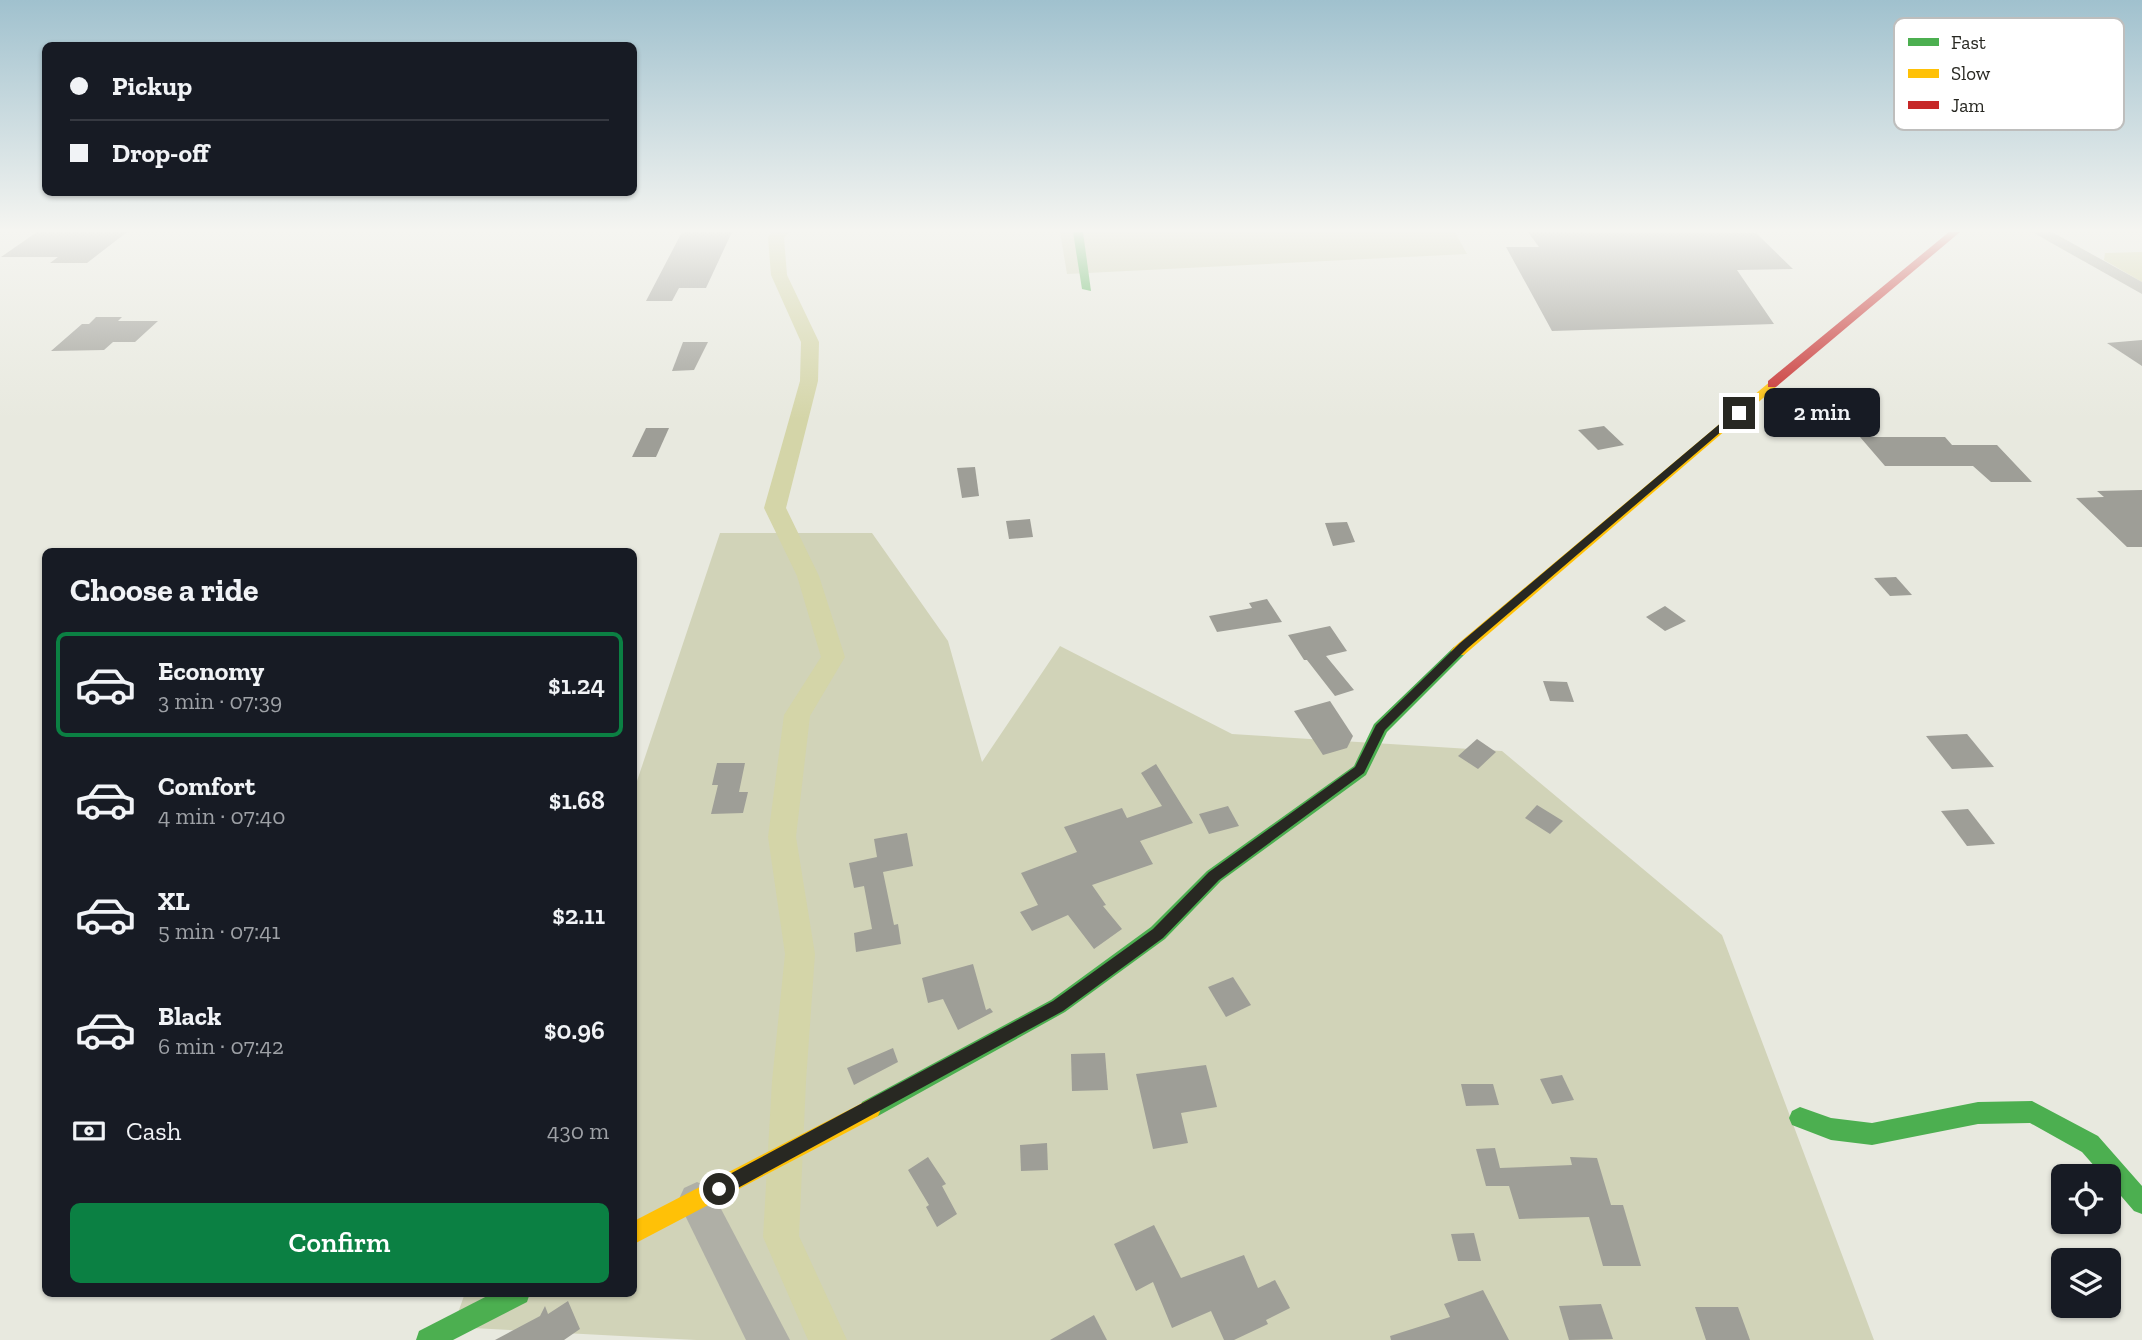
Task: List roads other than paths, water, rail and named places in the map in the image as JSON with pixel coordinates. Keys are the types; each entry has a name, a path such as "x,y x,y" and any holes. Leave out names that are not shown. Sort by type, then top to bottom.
{"street":[{"path":"637,1231 828,1132 1058,1006 1158,933 1214,876 1360,770 1380,728 1464,646 1878,295"},
{"path":"1800,1118 1831,1129 1872,1134 1978,1113 2032,1112 2090,1144 2142,1203"},
{"path":"697,1200 748,1306 769,1340"},
{"path":"428,1340 510,1297"}],"waterway":[{"path":"788,295 810,342 809,381 775,508 808,576 833,657 797,715 782,837 800,954 789,1081 781,1237 828,1340"}]}
